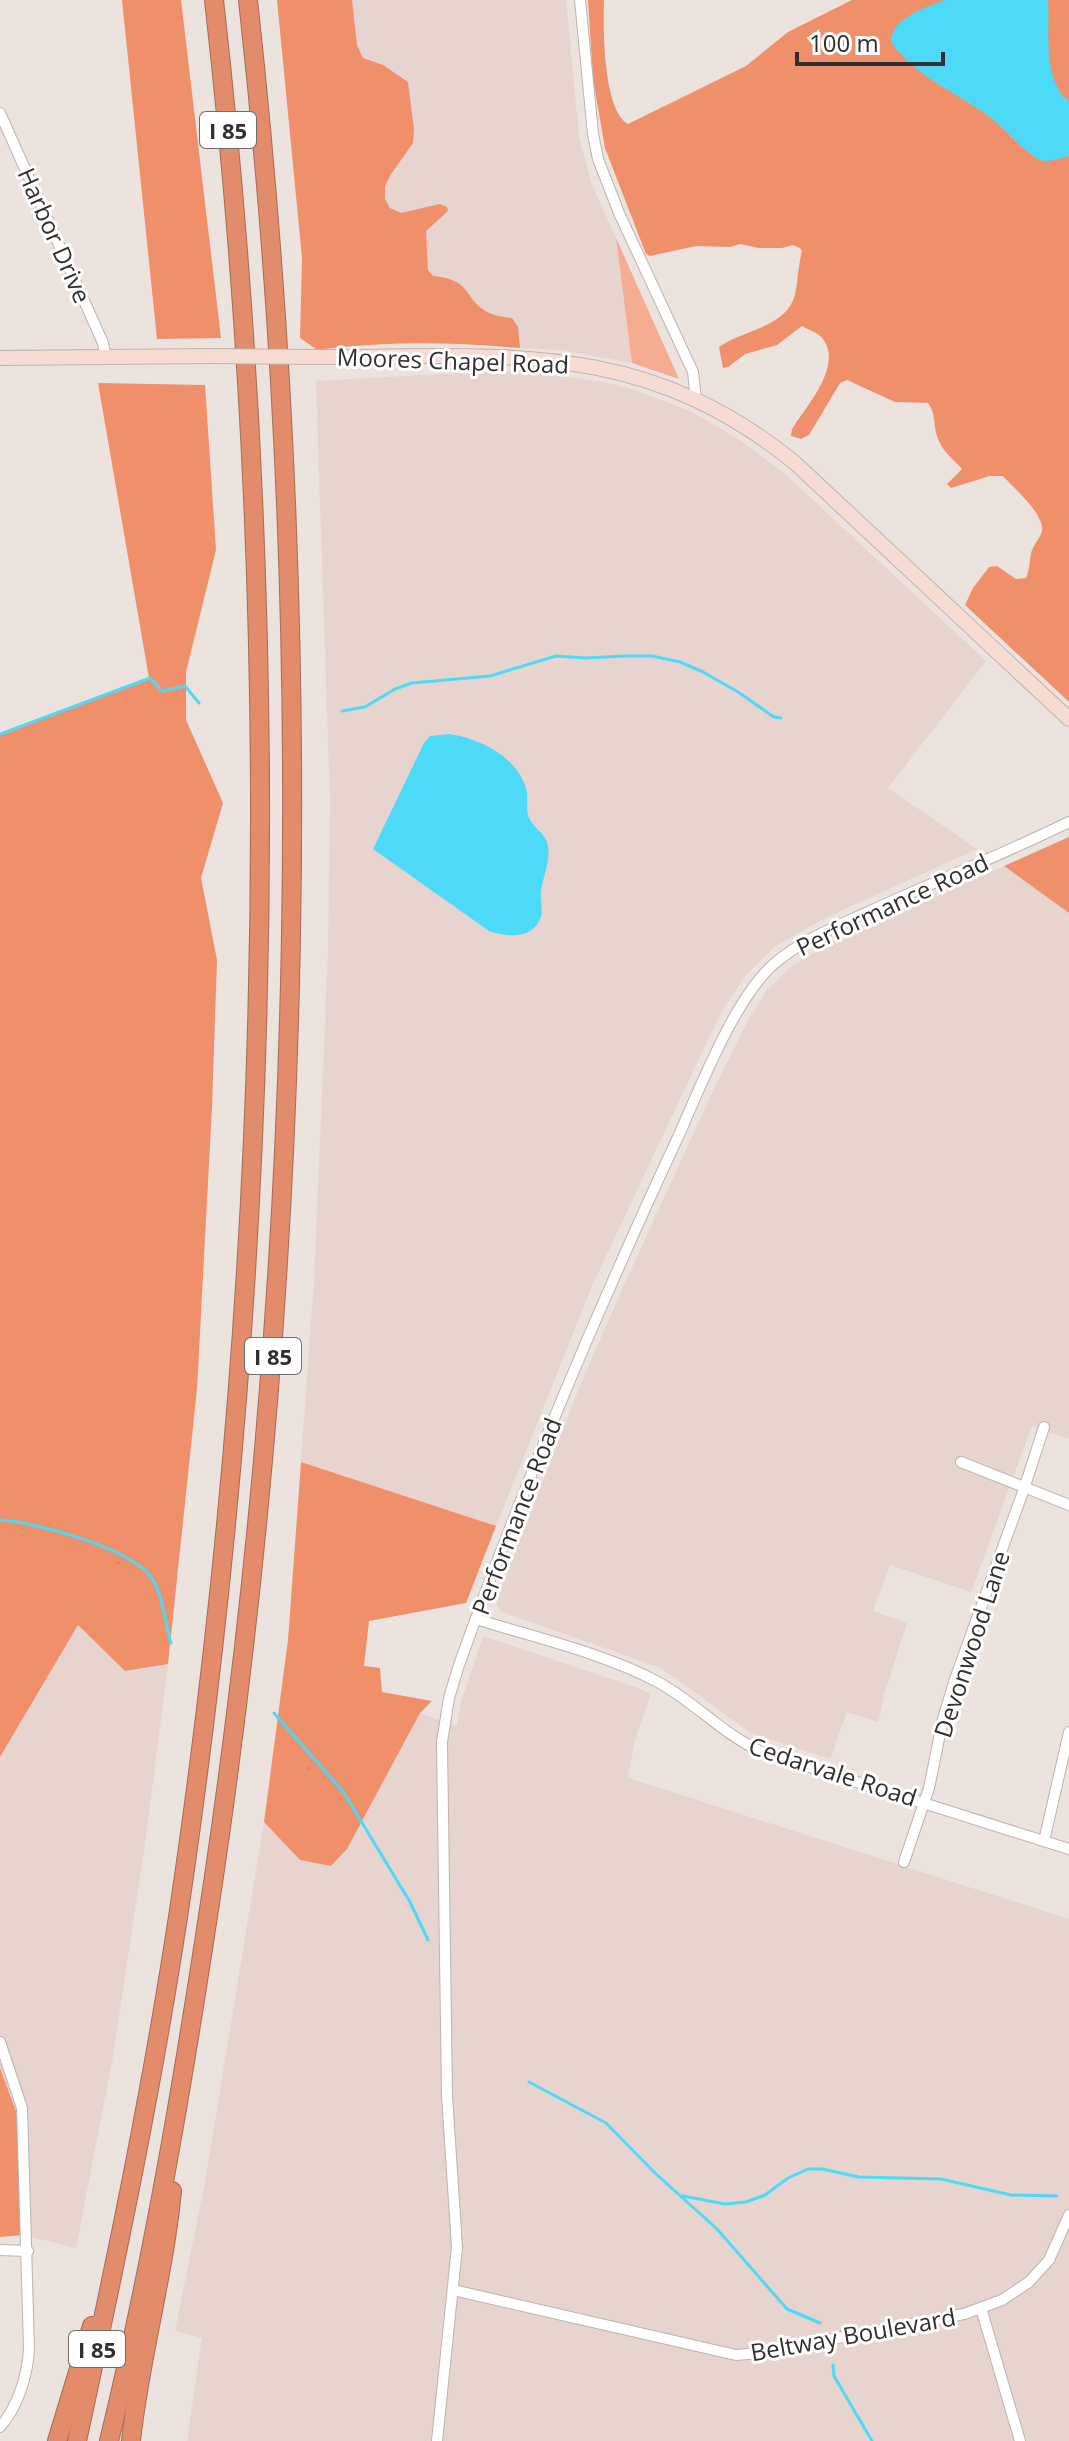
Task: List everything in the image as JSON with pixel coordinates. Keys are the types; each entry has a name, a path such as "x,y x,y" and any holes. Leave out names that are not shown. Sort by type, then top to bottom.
{"highway":[{"name":"I 85","path":"77,2441 117,2256 178,1918 209,1687 242,1350 251,1204 260,958 261,693 240,259 214,0"},
{"name":"I 85","path":"109,2441 180,2091 220,1835 254,1562 272,1358 285,1156 293,780 285,466 274,258 248,0"},
{"path":"131,2441 169,2219 180,2091"},
{"path":"57,2441 83,2350 117,2256"}],"main road":[{"name":"Moores Chapel Road","path":"0,358 213,356 552,360 618,371 696,399 748,428 795,463 1069,719"}],"street":[{"path":"580,0 598,159 619,213 693,372 696,399"},
{"name":"Harbor Drive","path":"0,113 103,343 106,358"},
{"name":"Performance Road","path":"437,2441 457,2228 447,2096 442,1742 449,1698 476,1619 556,1410 613,1276 714,1058 756,983 781,958 831,929 1069,822"},
{"name":"Devonwood Lane","path":"904,1862 924,1802 955,1679 1044,1427"},
{"path":"961,1462 1069,1505"},
{"name":"Cedarvale Road","path":"476,1619 644,1675 670,1689 718,1727 762,1752 1069,1849"},
{"path":"1044,1841 1069,1732"},
{"path":"0,2042 22,2108 29,2359 16,2400 0,2427"},
{"name":"Beltway Boulevard","path":"453,2290 736,2355 759,2353 964,2314 1002,2300 1029,2282 1049,2260 1069,2215"},
{"path":"0,2250 28,2251"},
{"path":"981,2308 1020,2441"}],"shaded area":[{"path":"122,0 181,0 221,338 157,339"},
{"path":"277,0 352,0 357,45 363,58 383,65 408,82 413,143 385,186 385,199 390,208 401,213 440,204 447,207 448,211 426,231 428,270 433,276 456,282 483,309 497,316 512,318 518,327 520,348 422,343 316,349 300,338 302,258"},
{"path":"333,0 566,0 579,137 591,182 616,238 632,363 560,350 486,346 486,337 361,336"},
{"path":"588,0 604,0 609,86 620,116 628,124 746,66 788,32 852,0 1069,0 1069,702 965,605 989,567 997,566 1016,579 1026,578 1042,524 1003,476 990,476 951,488 947,484 962,469 939,441 928,403 895,402 847,380 840,383 809,435 801,439 791,436 792,429 821,385 829,361 828,350 821,337 802,326 777,345 745,354 723,368 719,347 773,321 790,306 795,295 802,251 793,245 759,248 740,244 730,247 696,246 650,256 646,254 605,148 593,79"},
{"path":"616,238 679,379 632,363"},
{"path":"493,371 534,372 604,382 635,390 690,411 740,440 784,473 986,661 888,788 977,849 825,918 774,947 745,976 722,1011 592,1286 496,1526 301,1462 314,1282 328,954 330,798 316,381"},
{"path":"98,383 205,385 216,550 186,672 186,720 223,803 201,878 217,960 197,1389 168,1664 125,1671 78,1625 0,1757 0,734 149,678"},
{"path":"1069,837 1069,913 1004,866"},
{"path":"1004,866 1069,913 1069,1439 1032,1426 971,1592 890,1565 873,1611 907,1623 878,1722 847,1712 830,1759 751,1733 661,1668 505,1613 496,1602 581,1383 624,1285 714,1089 766,991 789,968 814,953"},
{"path":"301,1462 496,1526 466,1603 369,1621 364,1666 380,1668 382,1692 432,1701 420,1713 347,1849 331,1866 300,1860 264,1822 288,1640"},
{"path":"78,1625 125,1671 168,1664 113,2056 76,2248 24,2235 20,2122 0,2068 0,1757"},
{"path":"483,1636 651,1694 634,1743 628,1778 1069,1919 1069,2441 187,2441 202,2338 175,2331 205,2182 264,1822 300,1860 332,1866 347,1849 420,1713 457,1726 461,1702"},
{"path":"0,2068 20,2122 24,2235 0,2237"}],"water":[{"path":"945,0 1048,0 1051,68 1060,92 1069,102 1069,156 1050,161 1038,159 991,118 938,84 901,55 891,42 897,26 920,10"},
{"path":"449,734 484,744 514,767 526,788 529,818 547,842 541,916 526,933 504,935 489,931 373,849 424,743 430,736"}],"waterway":[{"path":"342,711 365,707 412,683 490,676 556,656 652,656 680,662 703,672 774,717 781,718"},
{"path":"0,734 150,678 162,691 185,686 199,703"},
{"path":"0,1520 81,1538 140,1566 151,1577 158,1592 171,1643"},
{"path":"274,1713 344,1793 410,1902 428,1940"},
{"path":"529,2082 606,2123 717,2229 787,2309 820,2323"},
{"path":"683,2196 725,2204 746,2202 765,2195 788,2178 808,2169 859,2177 941,2179 1011,2195 1057,2196"},
{"path":"833,2365 834,2376 872,2441"}]}
